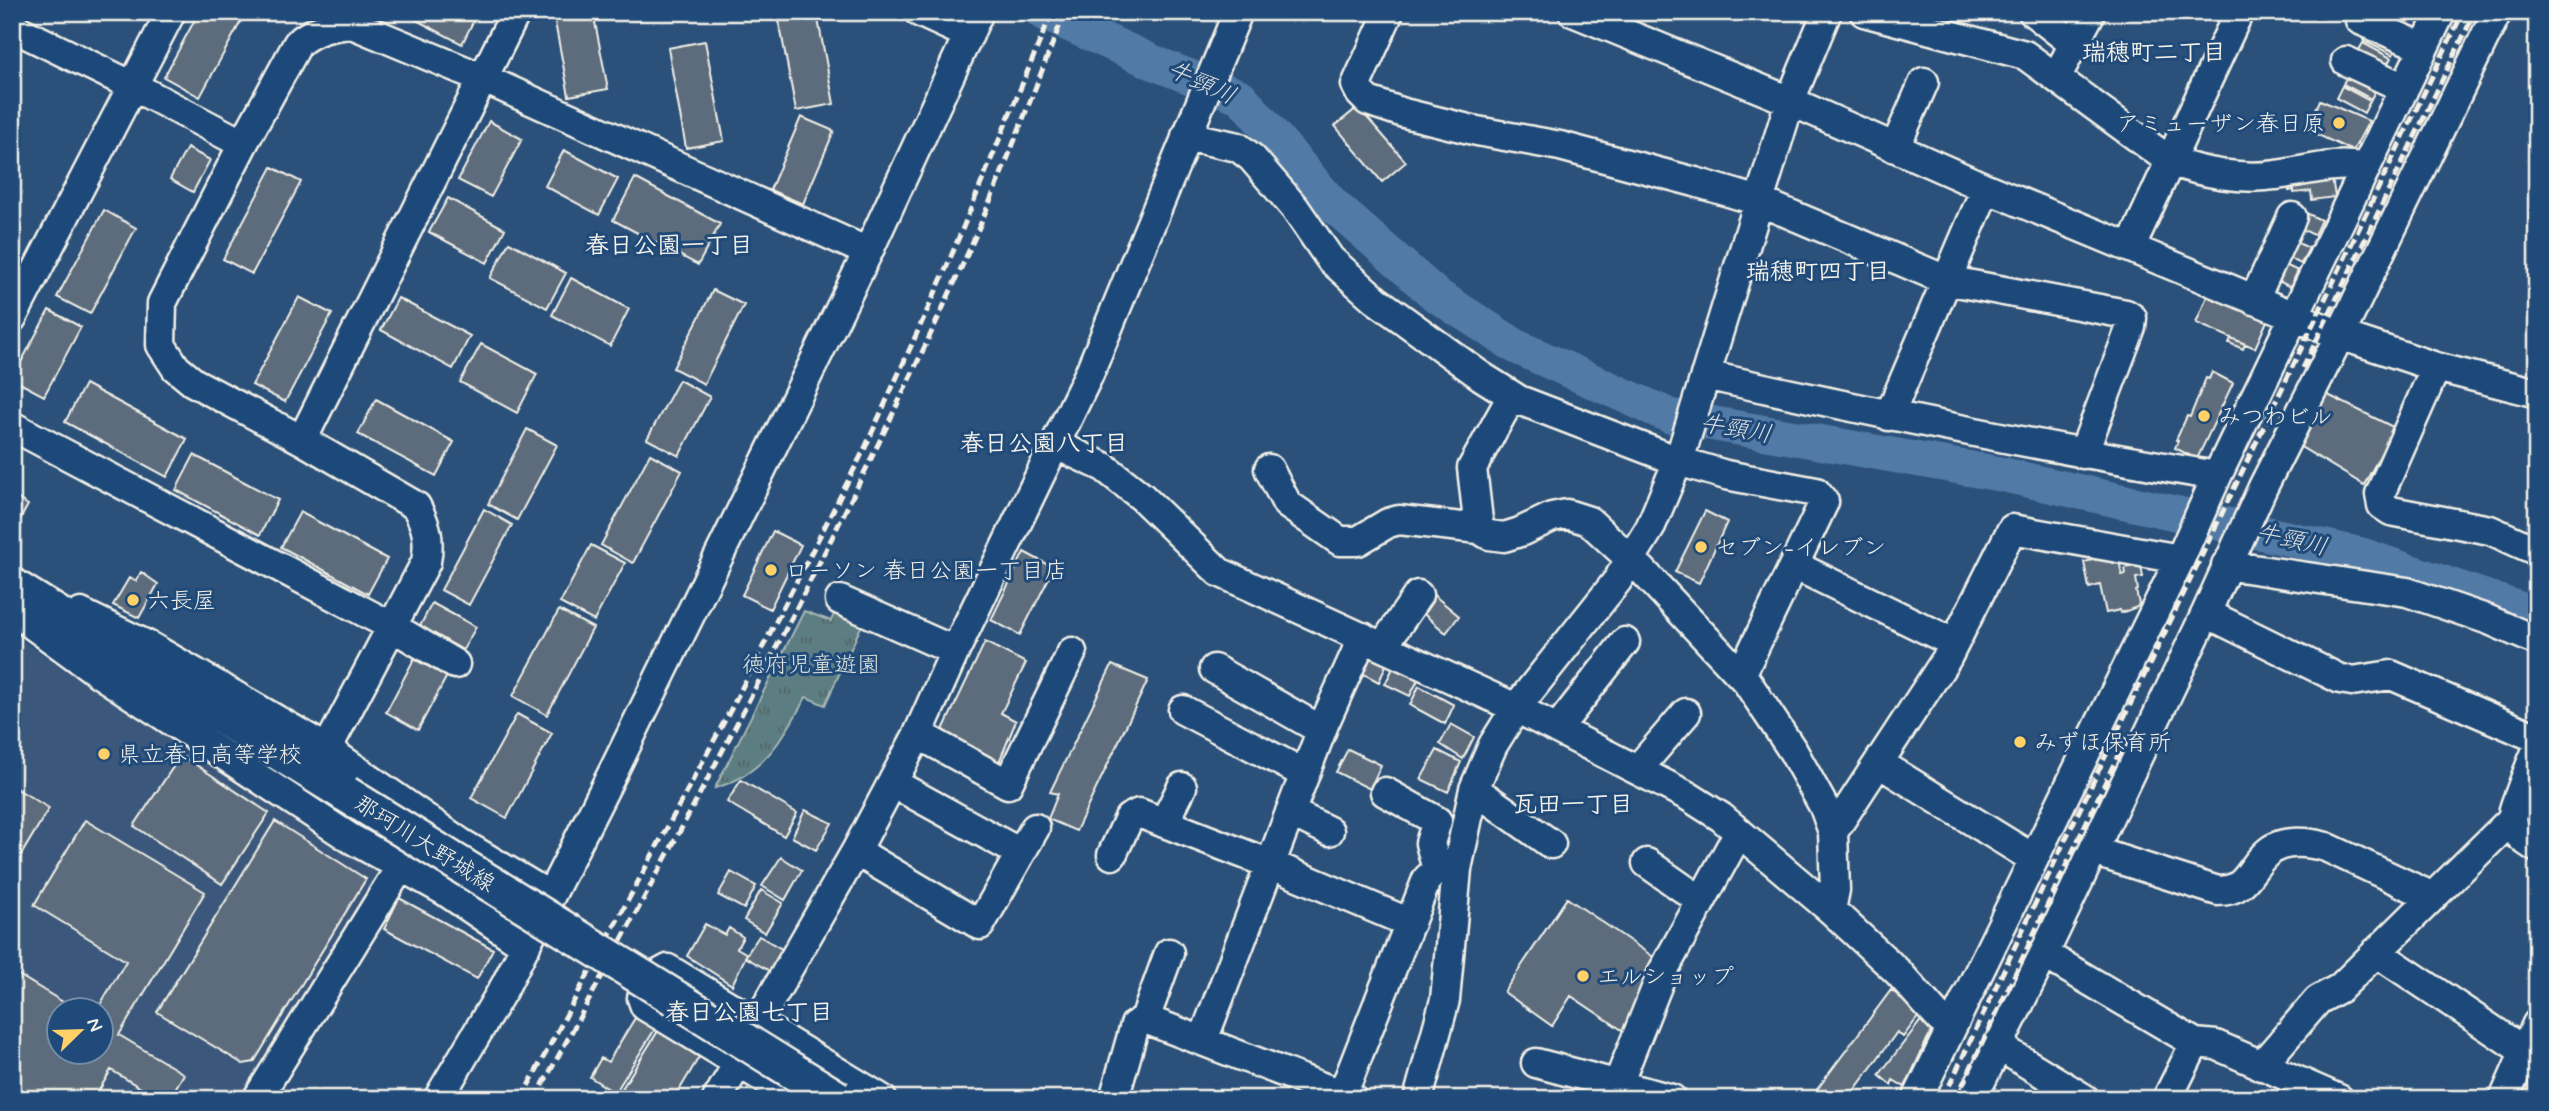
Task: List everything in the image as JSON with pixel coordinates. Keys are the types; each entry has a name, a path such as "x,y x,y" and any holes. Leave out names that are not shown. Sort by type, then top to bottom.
{"main road":[{"name":"那珂川大野城線","path":"12,586 838,1099"}],"street":[{"path":"12,318 135,87 171,12"},
{"path":"302,440 516,12"},
{"path":"438,1099 505,986 551,896 867,252 974,24 919,12"},
{"path":"717,1099 739,1062 757,1023 856,851 918,734 954,651 1089,373 1238,12"},
{"path":"1389,12 1356,85 1368,101 1477,131 1560,146 1759,201 1946,280 2126,314 2132,318 2132,327 2083,454"},
{"path":"1573,12 1790,101 1986,188 2340,335 2436,367 2537,393"},
{"path":"1418,1099 1445,1000 1447,870 1474,789 1493,745 1516,708 1632,560 1650,528 1679,458 1790,101 1826,12"},
{"path":"1864,12 2025,55 2170,160 2195,170 2273,176 2340,164 2367,168"},
{"path":"2033,12 2075,45"},
{"path":"2057,76 2091,12"},
{"path":"2131,246 2239,12"},
{"path":"1917,1099 2180,559 2217,475 2441,12"},
{"path":"1972,1099 2093,851 2263,487 2497,12"},
{"path":"2360,20 2423,47"},
{"path":"327,749 426,562 429,544 424,522 416,506 302,440 193,382 176,368 161,345 162,303 298,43 310,33 329,26 352,24 482,78 867,252"},
{"path":"12,27 243,144"},
{"path":"2346,61 2404,88"},
{"path":"1895,148 1924,82"},
{"path":"1189,128 1238,147 1252,158 1295,208 1330,259 1376,300 1481,376 1519,400 1726,475 1816,492 1824,502 1741,675"},
{"path":"1889,416 1986,188"},
{"path":"2254,300 2292,217"},
{"path":"2436,367 2380,494 2382,505 2391,511 2490,530 2537,551"},
{"path":"1705,376 2083,454 2217,475"},
{"path":"1479,529 1472,468 1507,405 1519,400"},
{"path":"12,426 391,626 455,664"},
{"path":"1054,444 1104,467 1142,497 1219,572 1516,708 1688,796 1740,832 1831,910 1898,972 1951,1027"},
{"path":"1269,469 1287,504 1340,541 1358,541 1388,523 1399,520 1479,529 1489,535 1504,537 1552,517 1567,514 1589,521 1632,560 1741,675 1793,751 1824,807 1833,832 1835,890 1831,910"},
{"path":"1833,832 1947,658 2012,529 2180,559"},
{"path":"1794,565 1954,643"},
{"path":"2226,565 2407,592 2489,620 2537,642"},
{"path":"12,579 151,647 327,749 461,844 551,896"},
{"path":"1203,1040 1321,730 1373,642 1418,595"},
{"path":"840,600 954,651"},
{"path":"12,610 97,672 351,838 445,891 526,946"},
{"path":"2206,613 2340,679 2352,681 2391,675 2537,738"},
{"path":"1557,729 1625,642"},
{"path":"918,734 1008,784 1072,652"},
{"path":"1214,669 1321,730"},
{"path":"1183,709 1305,774"},
{"path":"1637,770 1686,713"},
{"path":"2537,750 2511,814 2516,833 2537,848"},
{"path":"1878,763 2034,859"},
{"path":"893,783 1020,853"},
{"path":"1164,823 1182,788"},
{"path":"1474,789 1551,844"},
{"path":"1385,792 1437,821 1430,843 1447,870"},
{"path":"1290,812 1329,831"},
{"path":"1110,854 1129,818 1139,813 1410,923"},
{"path":"2261,1066 2318,1000 2340,988 2511,820"},
{"path":"856,851 980,925 1035,828"},
{"path":"1615,1092 1663,971 1740,832"},
{"path":"2093,851 2218,891 2230,891 2240,886 2267,852 2297,843 2311,843 2326,847 2433,897"},
{"path":"1647,863 1701,901"},
{"path":"257,1099 401,866"},
{"path":"1146,1019 1203,1040 1304,1089 1347,1096 1349,1078 1427,880 1447,870"},
{"path":"1114,1099 1135,1025 1146,1019 1169,953"},
{"path":"2376,953 2531,1044 2504,1099"},
{"path":"2044,954 2195,1043 2216,1045 2339,1099"},
{"path":"798,1099 645,1006 642,998 657,975 668,969 882,1099"},
{"path":"2167,1099 2195,1043"},
{"path":"1997,1045 2085,1099"},
{"path":"1536,1063 1615,1092 1672,1099"}],"shaded area":[{"name":"県立春日高等学校","path":"12,635 379,873 240,1099 12,1099"}],"green space":[{"name":"徳府児童遊園","path":"838,605 865,618 825,705 806,697 780,740 759,764 732,782 715,788 804,611 831,621"}],"building":[{"path":"199,12 246,12 200,97 164,77"},
{"path":"401,12 478,12 462,44"},
{"path":"553,12 593,12 608,89 569,96"},
{"path":"2374,12 2404,12 2408,14 2399,30"},
{"path":"817,14 834,104 796,111 779,21"},
{"path":"2370,29 2398,44 2393,55 2364,41"},
{"path":"705,41 724,141 686,148 668,48"},
{"path":"2363,43 2391,58 2384,70 2356,55"},
{"path":"2349,72 2377,87 2371,99 2343,84"},
{"path":"2342,86 2370,101 2364,113 2336,98"},
{"name":"アミューザン春日原","path":"2320,100 2369,121 2353,151 2307,130"},
{"path":"1358,107 1406,162 1382,182 1335,126"},
{"path":"801,117 834,131 803,204 770,190"},
{"path":"489,121 522,139 491,197 458,180"},
{"path":"187,148 210,160 193,192 170,179"},
{"path":"564,150 618,179 599,215 545,186"},
{"path":"272,167 301,182 252,274 223,259"},
{"path":"2331,171 2335,197 2312,200 2311,191 2289,191 2287,177"},
{"path":"635,178 720,224 698,265 613,220"},
{"path":"448,198 505,229 487,263 429,232"},
{"path":"104,210 136,228 90,314 57,297"},
{"path":"2302,211 2321,220 2314,235 2295,226"},
{"path":"2289,239 2309,248 2301,264 2282,255"},
{"path":"509,242 566,273 547,308 490,278"},
{"path":"2279,262 2298,271 2290,287 2271,277"},
{"path":"571,278 629,309 610,346 552,315"},
{"path":"713,290 744,305 704,384 673,368"},
{"path":"2207,296 2267,321 2255,348 2196,323"},
{"path":"299,297 332,314 285,402 252,385"},
{"path":"398,298 470,336 453,369 381,330"},
{"path":"49,310 81,327 44,396 12,379"},
{"path":"2231,338 2245,344 2243,349 2229,343"},
{"path":"481,344 537,374 517,413 460,382"},
{"name":"みつわビル","path":"2212,372 2233,383 2197,459 2175,448 2178,441 2176,440 2187,416 2190,417 2206,378 2209,379"},
{"path":"679,380 710,397 679,456 647,439"},
{"path":"85,384 187,439 167,477 65,422"},
{"path":"2322,392 2395,428 2364,485 2296,444"},
{"path":"376,399 454,442 436,476 358,434"},
{"path":"527,429 557,445 517,520 488,504"},
{"path":"650,454 682,471 633,563 601,545"},
{"path":"194,455 278,500 260,535 176,490"},
{"path":"12,495 28,505 12,534"},
{"path":"484,509 512,525 469,605 441,590"},
{"name":"セブン-イレブン","path":"1705,511 1727,522 1699,583 1675,572"},
{"path":"300,512 387,559 368,594 281,547"},
{"name":"ローソン 春日公園一丁目店","path":"773,531 801,545 770,609 742,595"},
{"path":"591,545 625,563 594,621 560,603"},
{"path":"1024,552 1054,568 1020,635 991,620"},
{"path":"2098,557 2119,560 2122,575 2126,574 2125,568 2141,565 2143,577 2136,578 2139,604 2137,607 2121,613 2120,610 2106,613 2100,585 2089,588 2084,562"},
{"name":"六長屋","path":"141,572 158,584 139,618 113,605 129,578 136,581"},
{"path":"1430,592 1459,616 1446,633 1418,609"},
{"path":"432,603 476,627 463,650 420,626"},
{"path":"559,610 593,628 547,715 513,696"},
{"path":"985,642 1026,663 1001,713 1016,721 997,767 940,736"},
{"path":"1369,654 1387,663 1379,682 1360,672"},
{"path":"414,659 447,676 418,730 386,712"},
{"path":"1112,665 1148,680 1076,831 1048,819 1058,794 1050,792"},
{"path":"1394,666 1419,678 1410,696 1385,684"},
{"path":"1419,686 1454,705 1445,724 1410,705"},
{"path":"517,714 552,733 507,818 471,798"},
{"path":"1451,724 1474,737 1463,759 1440,744"},
{"path":"1348,749 1381,765 1370,789 1336,772"},
{"path":"1437,750 1461,762 1448,792 1421,779"},
{"path":"181,755 269,813 222,884 134,826"},
{"path":"741,780 797,813 784,836 727,802"},
{"path":"12,786 49,808 12,870"},
{"path":"805,810 832,823 816,850 792,837"},
{"path":"85,820 205,892 119,1035 184,1074 169,1099 159,1099 111,1070 94,1099 12,1099 12,971 53,996 46,996 46,1066 116,1066 116,996 105,996 126,961 34,905"},
{"path":"275,821 366,879 254,1062 243,1064 157,1012"},
{"path":"781,857 802,870 785,900 762,886"},
{"path":"731,872 756,886 744,909 718,895"},
{"path":"761,890 783,903 765,933 744,920"},
{"path":"399,898 493,949 477,979 384,929"},
{"name":"エルショップ","path":"1567,898 1658,960 1628,1034 1571,996 1552,1026 1504,992"},
{"path":"705,924 725,935 729,928 743,937 737,948 747,954 732,985 687,956"},
{"path":"759,936 787,952 775,974 745,957"},
{"path":"1891,990 1921,1013 1903,1037 1897,1032 1848,1099 1810,1099"},
{"path":"635,1018 655,1029 615,1093 590,1077 601,1058 608,1062"},
{"path":"1922,1019 1933,1027 1905,1087 1893,1080 1891,1085 1879,1075"},
{"path":"658,1031 699,1057 674,1099 625,1099 618,1095"}],"waterway":[{"name":"牛頸川","path":"1042,12 1157,64 1241,97 1333,205 1436,295 1517,347 1670,416 2000,474 2362,555 2517,608 2537,621"}],"railway":[{"path":"521,1099 731,709 865,448 945,271 1052,12"},
{"path":"535,1099 700,794 858,485 972,244 1065,12"},
{"path":"1943,1099 2463,12"},
{"path":"2303,368 2475,12"},
{"path":"1956,1099 2129,732"}],"place":[{"name":"アミューザン春日原","path":"2339,123"},
{"name":"みつわビル","path":"2204,416"},
{"name":"セブン-イレブン","path":"1701,547"},
{"name":"ローソン 春日公園一丁目店","path":"771,570"},
{"name":"六長屋","path":"133,600"},
{"name":"みずほ保育所","path":"2020,742"},
{"name":"県立春日高等学校","path":"104,754"},
{"name":"エルショップ","path":"1583,976"}],"district":[{"name":"瑞穂町二丁目","path":"2154,52"},
{"name":"春日公園一丁目","path":"669,245"},
{"name":"瑞穂町四丁目","path":"1818,271"},
{"name":"春日公園八丁目","path":"1044,443"},
{"name":"瓦田一丁目","path":"1573,804"},
{"name":"春日公園七丁目","path":"749,1012"}]}
